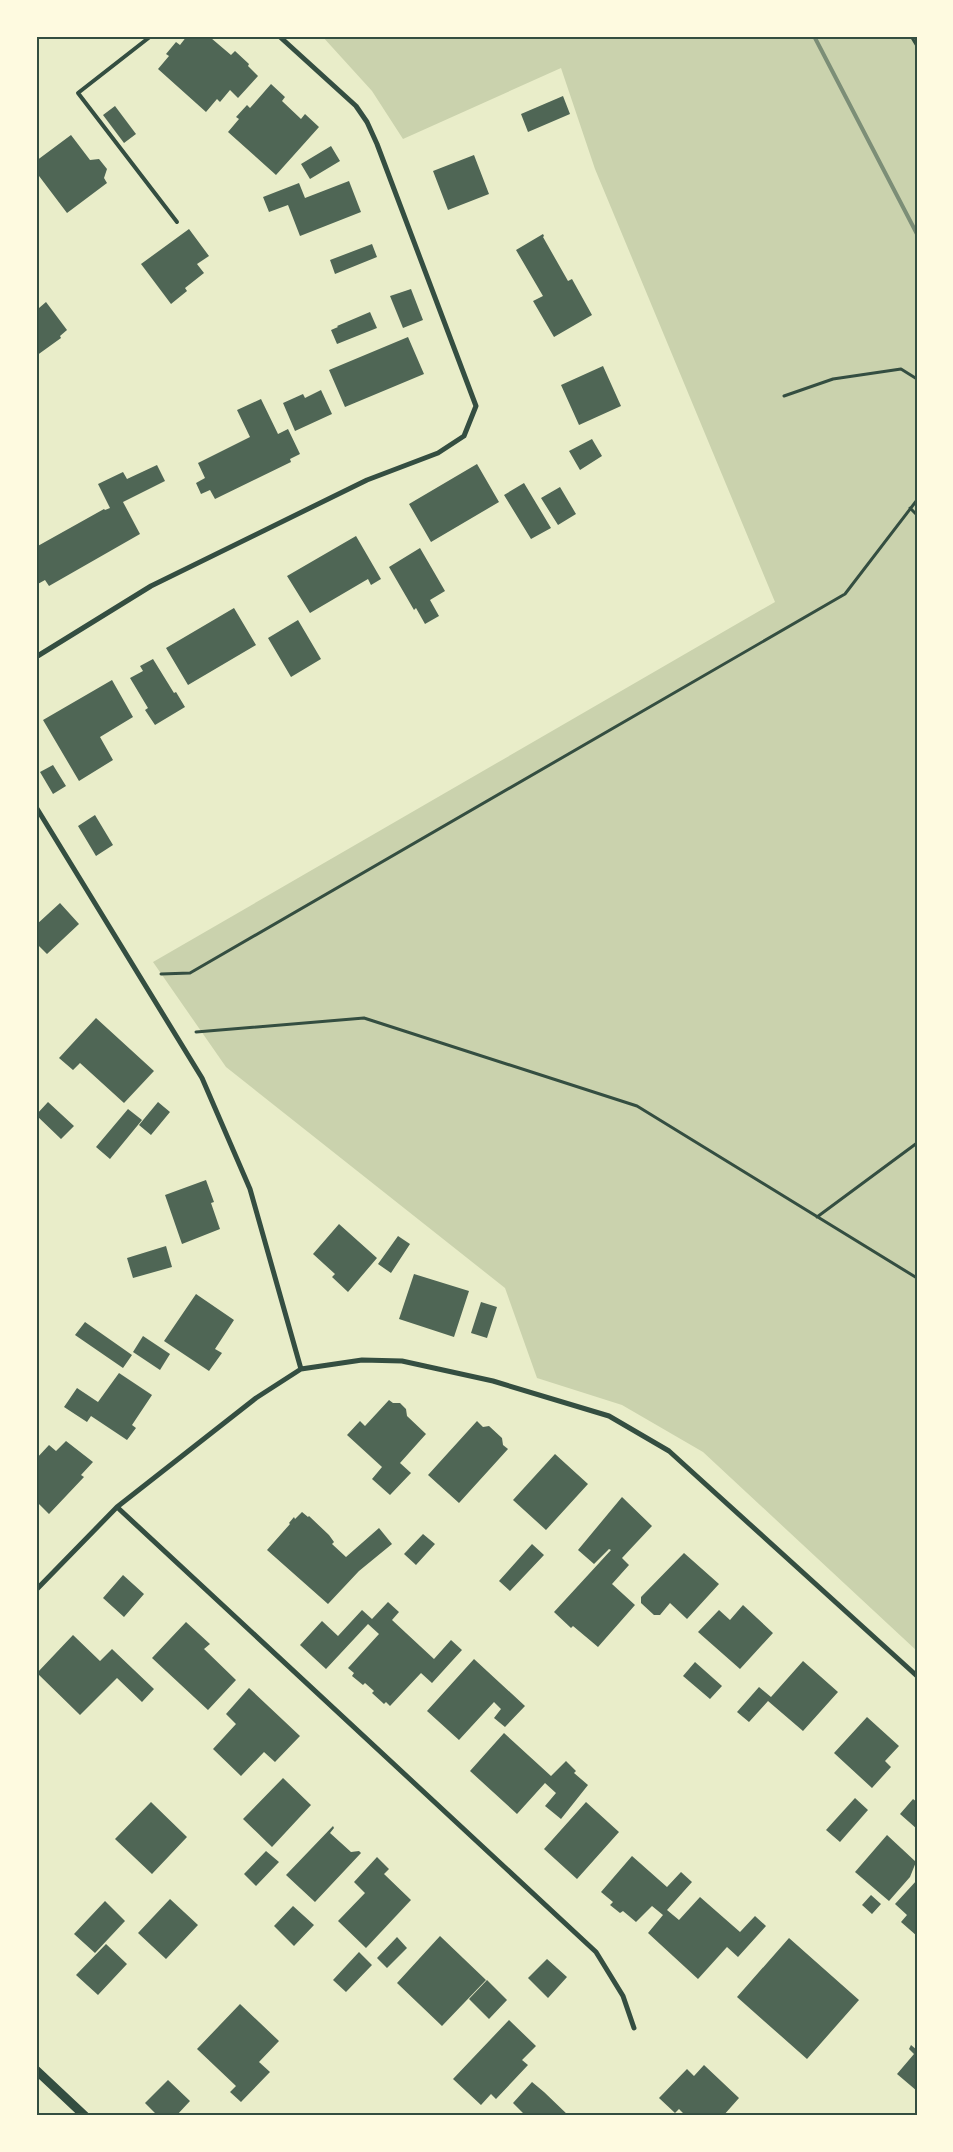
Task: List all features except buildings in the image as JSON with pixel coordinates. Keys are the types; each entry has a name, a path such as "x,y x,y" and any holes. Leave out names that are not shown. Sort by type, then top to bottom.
{"street":[{"path":"36,657 151,586 367,480 438,453 464,436 476,406 367,122 356,106 279,36"},
{"path":"36,807 202,1078 250,1189 301,1369"},
{"path":"36,1590 117,1507 256,1398 301,1369 362,1360 402,1361 493,1381 608,1416 669,1451 917,1676"},
{"path":"117,1507 596,1952 623,1996 634,2028"},
{"path":"36,2070 85,2116"}],"lane":[{"path":"151,36 78,93 176,222"}],"path":[{"path":"911,36 917,46"},
{"path":"784,396 834,379 901,369 917,379"},
{"path":"139,975 190,973 845,594 917,500"},
{"path":"910,508 917,515"},
{"path":"175,1034 364,1018 637,1106 917,1278"},
{"path":"817,1217 917,1143"}],"green space":[{"path":"322,36 917,36 917,1651 703,1452 622,1405 537,1378 505,1288 226,1067 153,962 775,602 595,169 561,68 403,139 372,91"}],"railway":[{"path":"814,36 917,234"}]}
